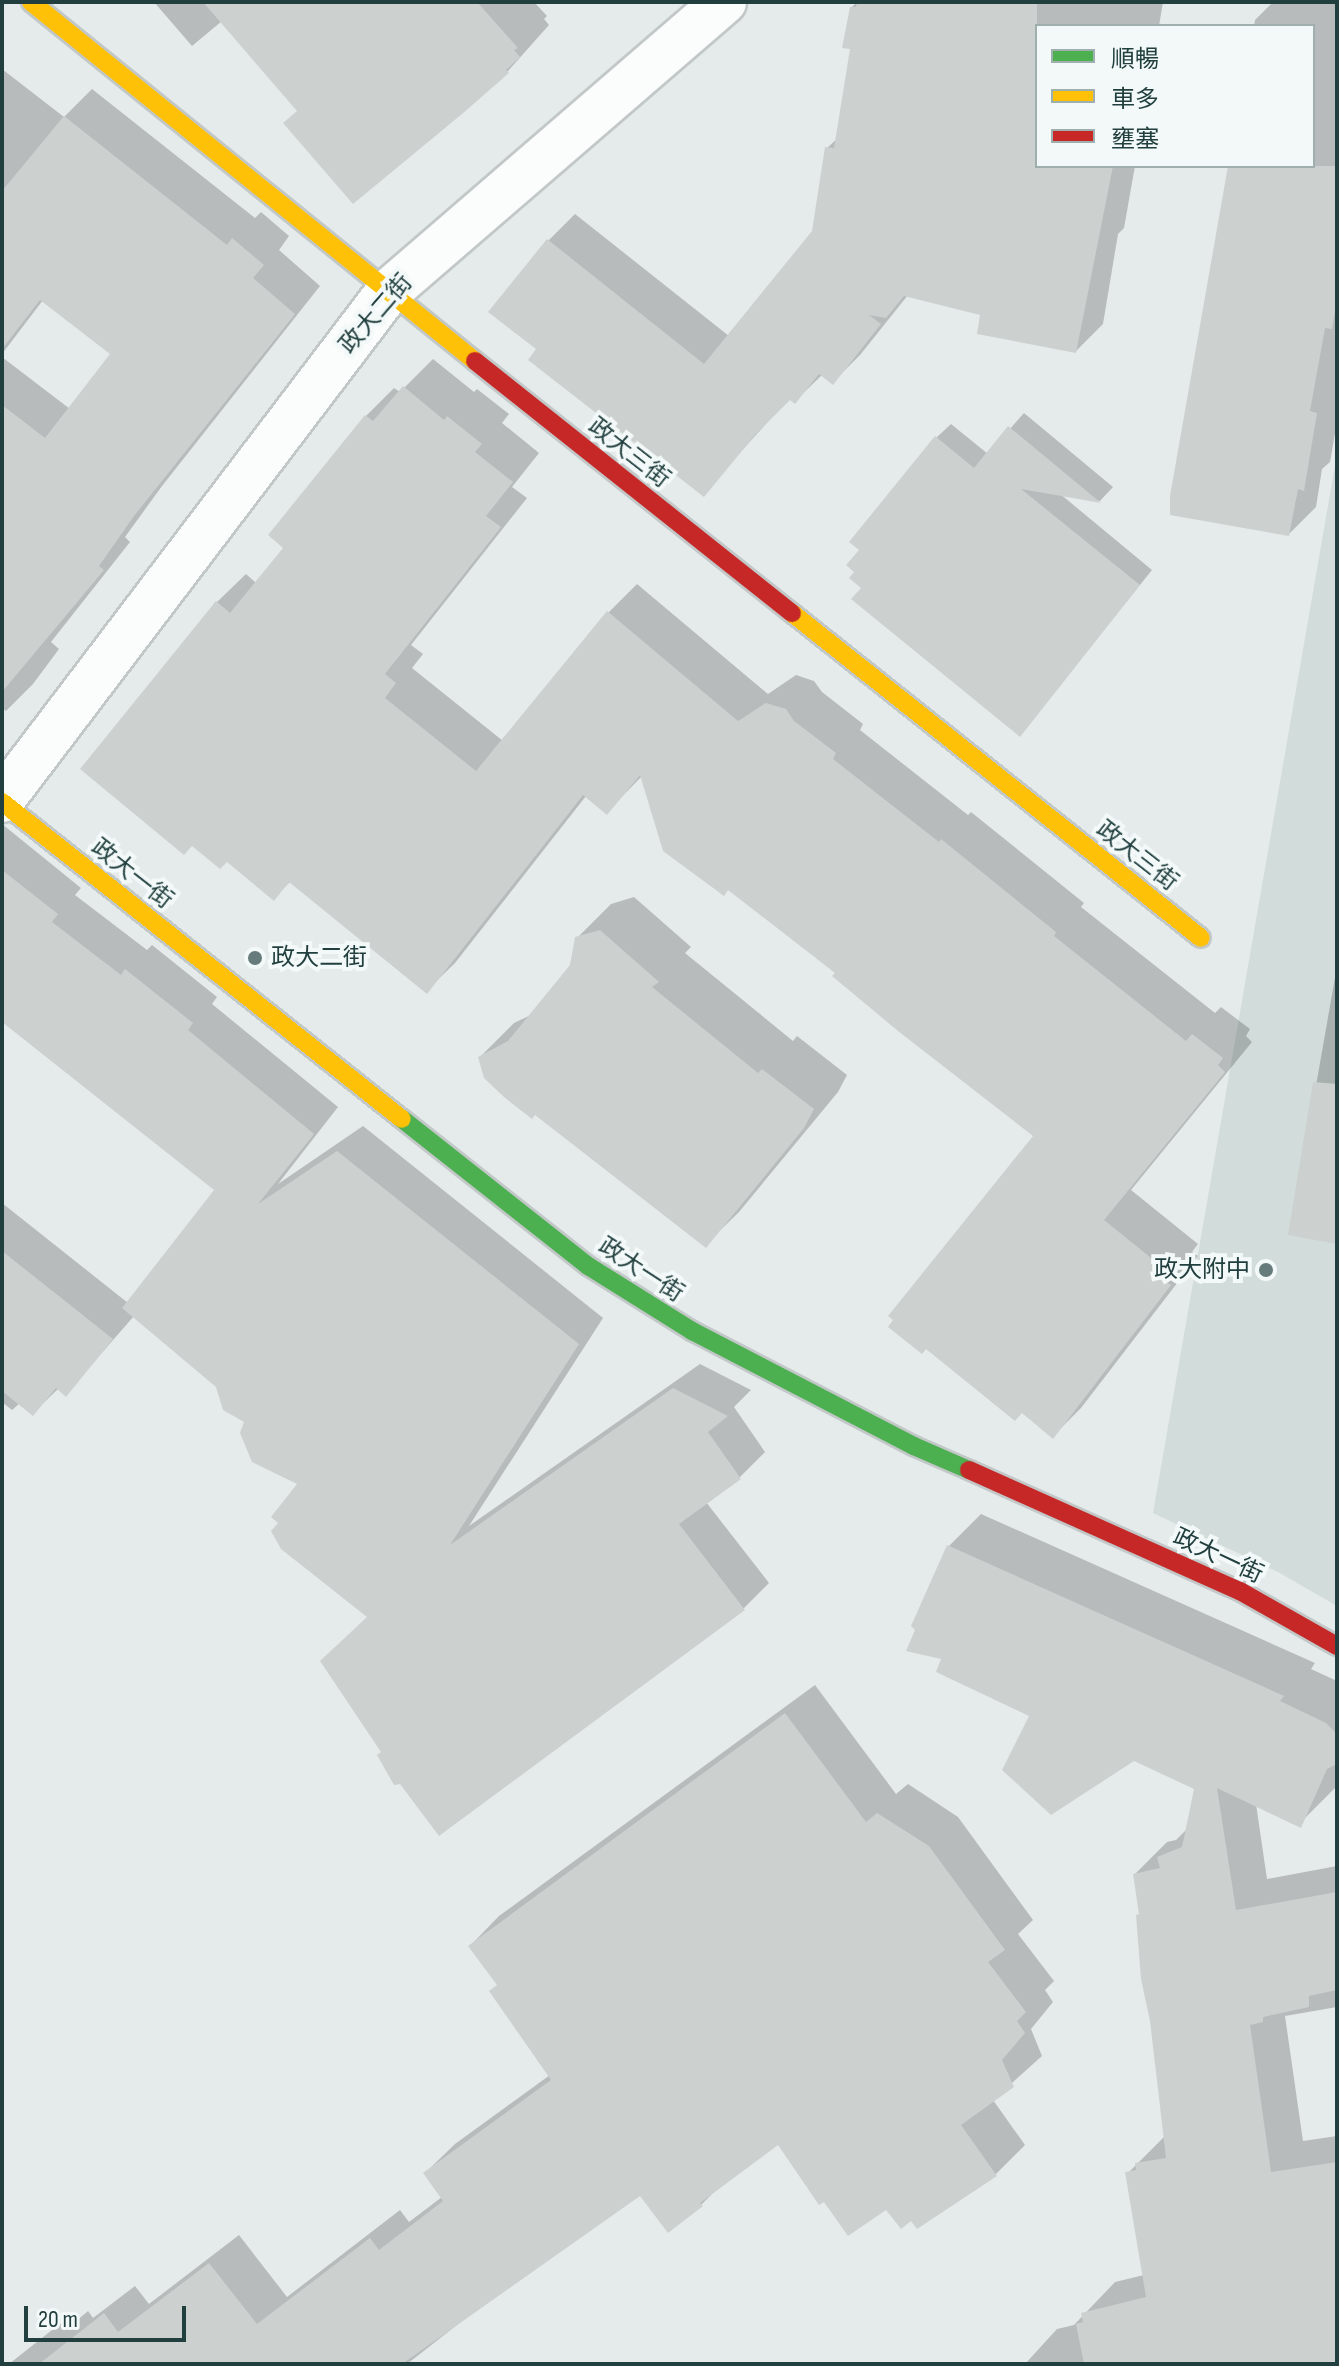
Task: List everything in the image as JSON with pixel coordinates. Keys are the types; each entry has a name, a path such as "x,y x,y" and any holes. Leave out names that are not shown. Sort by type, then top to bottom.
{"street":[{"name":"政大三街","path":"31,2 388,292 1201,938"},
{"name":"政大二街","path":"2,801 388,292 724,2"},
{"name":"政大一街","path":"2,801 588,1266 692,1331 914,1446 1240,1591 1302,1623 1337,1646"}],"shaded area":[{"name":"政大附中","path":"1337,454 1337,1606 1278,1572 1153,1513"}],"building":[{"path":"203,2 477,2 518,48 514,50 520,57 506,70 509,73 353,204 283,123 297,111"},
{"path":"857,2 1037,2 1035,168 1113,168 1076,353 977,334 980,315 904,296 886,318 869,315 881,324 833,385 819,374 795,404 790,400 755,435 704,497 528,360 536,349 488,312 547,239 704,364 812,231 825,147 834,148 850,49 842,48 850,7 856,7"},
{"path":"64,116 227,245 232,238 264,265 253,278 295,314 134,516 99,566 104,570 2,692 2,405 45,438 110,354 40,300 2,349 2,191"},
{"path":"1337,166 1337,299 1332,329 1325,328 1310,411 1317,413 1304,491 1298,489 1289,536 1170,515 1170,496 1228,168"},
{"path":"403,386 444,420 447,416 482,444 475,452 513,482 486,516 501,527 385,674 396,683 385,698 476,771 607,611 738,721 766,703 786,709 794,721 836,753 833,759 939,842 941,839 1056,932 1054,936 1186,1041 1192,1034 1223,1058 1218,1065 1225,1072 1104,1220 1171,1274 1165,1281 1171,1285 1053,1439 1022,1413 1015,1421 926,1349 922,1354 888,1327 893,1320 888,1316 1033,1136 898,1031 832,976 835,973 728,890 724,896 663,851 640,775 607,815 583,795 427,994 289,882 274,901 227,862 220,869 192,846 184,855 80,769 216,601 230,613 283,548 268,535 365,415 373,421"},
{"path":"1008,426 1101,503 1021,489 1140,585 1020,737 851,599 861,588 849,578 854,572 846,565 859,550 849,542 935,436 974,468"},
{"path":"2,870 58,914 52,922 121,975 125,969 193,1023 188,1030 314,1134 258,1204 337,1151 579,1344 450,1545 673,1388 728,1416 708,1432 741,1479 679,1524 745,1610 439,1836 400,1784 394,1785 377,1755 381,1752 320,1661 367,1617 281,1549 271,1531 278,1523 271,1517 297,1484 252,1462 240,1433 244,1422 223,1410 216,1387 122,1308 214,1190 2,1022"},
{"path":"600,930 659,982 652,987 758,1073 762,1069 814,1109 804,1128 706,1248 535,1115 532,1119 484,1078 478,1057 508,1041 570,965 575,937"},
{"path":"1313,1082 1337,1084 1337,1244 1288,1235"},
{"path":"2,1251 113,1339 66,1397 56,1388 33,1416 2,1391"},
{"path":"947,1545 1284,1696 1280,1701 1326,1723 1337,1734 1337,1764 1327,1769 1301,1828 1217,1788 1236,1910 1337,1892 1337,1990 1309,1996 1309,2007 1263,2017 1263,2022 1250,2025 1271,2172 1337,2162 1337,2364 1084,2364 1076,2324 1083,2322 1081,2313 1146,2297 1125,2172 1136,2170 1135,2163 1166,2158 1150,2021 1141,1979 1136,1915 1139,1914 1133,1874 1160,1868 1157,1857 1182,1847 1194,1789 1134,1761 1051,1815 1002,1770 1029,1716 936,1672 941,1659 906,1651 915,1630 911,1626"},
{"path":"785,1713 866,1822 877,1813 929,1846 1005,1950 988,1962 1026,2012 1017,2021 1025,2033 1002,2060 1014,2087 961,2125 997,2176 917,2229 911,2221 901,2229 886,2210 848,2236 824,2202 819,2205 778,2145 700,2203 703,2206 668,2233 640,2196 402,2364 39,2364 104,2313 118,2332 209,2263 257,2324 370,2238 379,2250 443,2201 423,2173 551,2080 489,1991 497,1985 468,1946"}],"traffic: fast":[{"path":"402,1119 588,1266 692,1331 914,1446 969,1470"}],"traffic: slow":[{"path":"31,2 475,361"},
{"path":"792,613 1201,938"},
{"path":"2,802 402,1119"}],"traffic: jam":[{"path":"475,361 792,613"},
{"path":"969,1470 1240,1591 1337,1646"}],"place":[{"name":"政大二街","path":"255,958"},
{"name":"政大附中","path":"1266,1270"}]}
